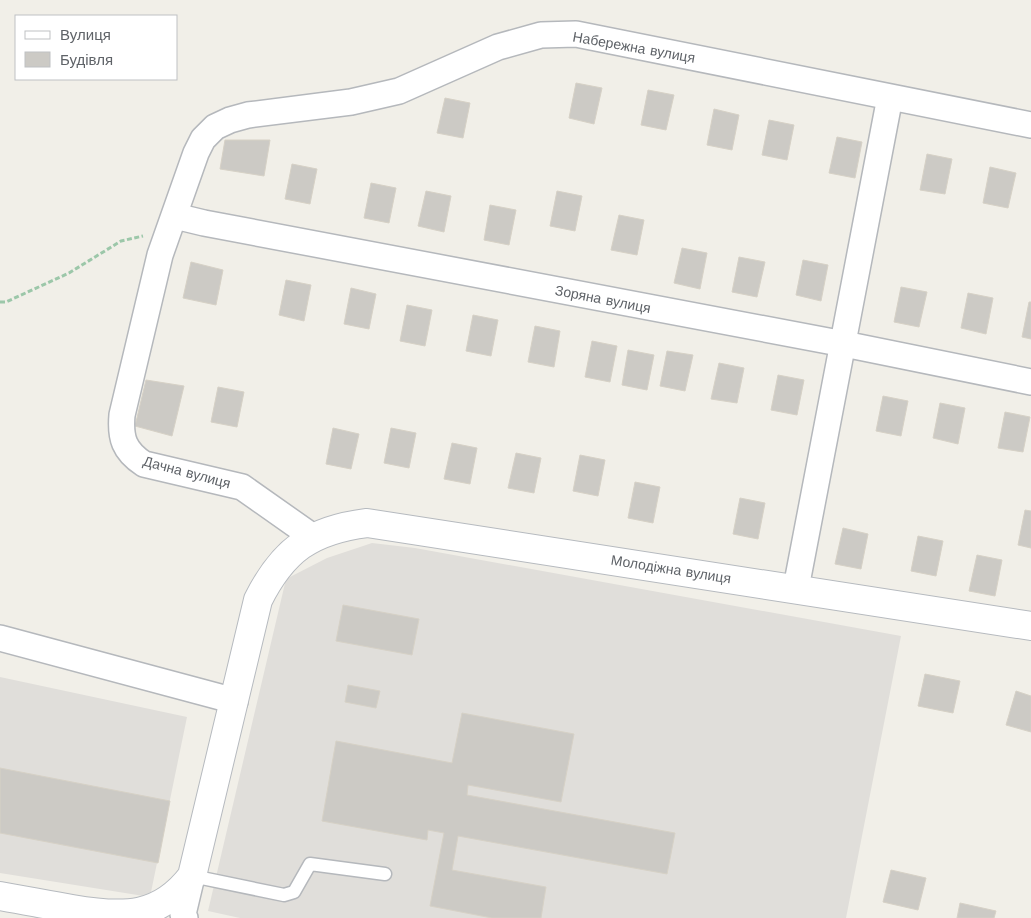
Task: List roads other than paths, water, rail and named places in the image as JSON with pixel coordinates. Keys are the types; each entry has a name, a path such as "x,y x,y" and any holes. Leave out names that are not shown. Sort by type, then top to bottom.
{"street":[{"name":"Набережна вулиця","path":"215,127 248,115 351,102 399,91 498,47 541,35 576,34 1031,125"},
{"path":"796,588 890,97"},
{"name":"Дачна вулиця","path":"215,127 204,139 196,153 160,255 120,428 124,444 132,456 144,464 242,487 313,538"},
{"name":"Зоряна вулиця","path":"171,226 204,223 844,344 1031,382"},
{"name":"Молодіжна вулиця","path":"313,538 328,530 367,523 796,588 1031,626"},
{"path":"184,917 192,876 258,600 270,577 289,554 313,538"},
{"path":"0,638 235,701"},
{"path":"0,896 107,916 128,917 145,914 170,902 182,891 192,876"}],"lane":[{"path":"192,876 284,895 294,892 310,864 385,874"}]}
